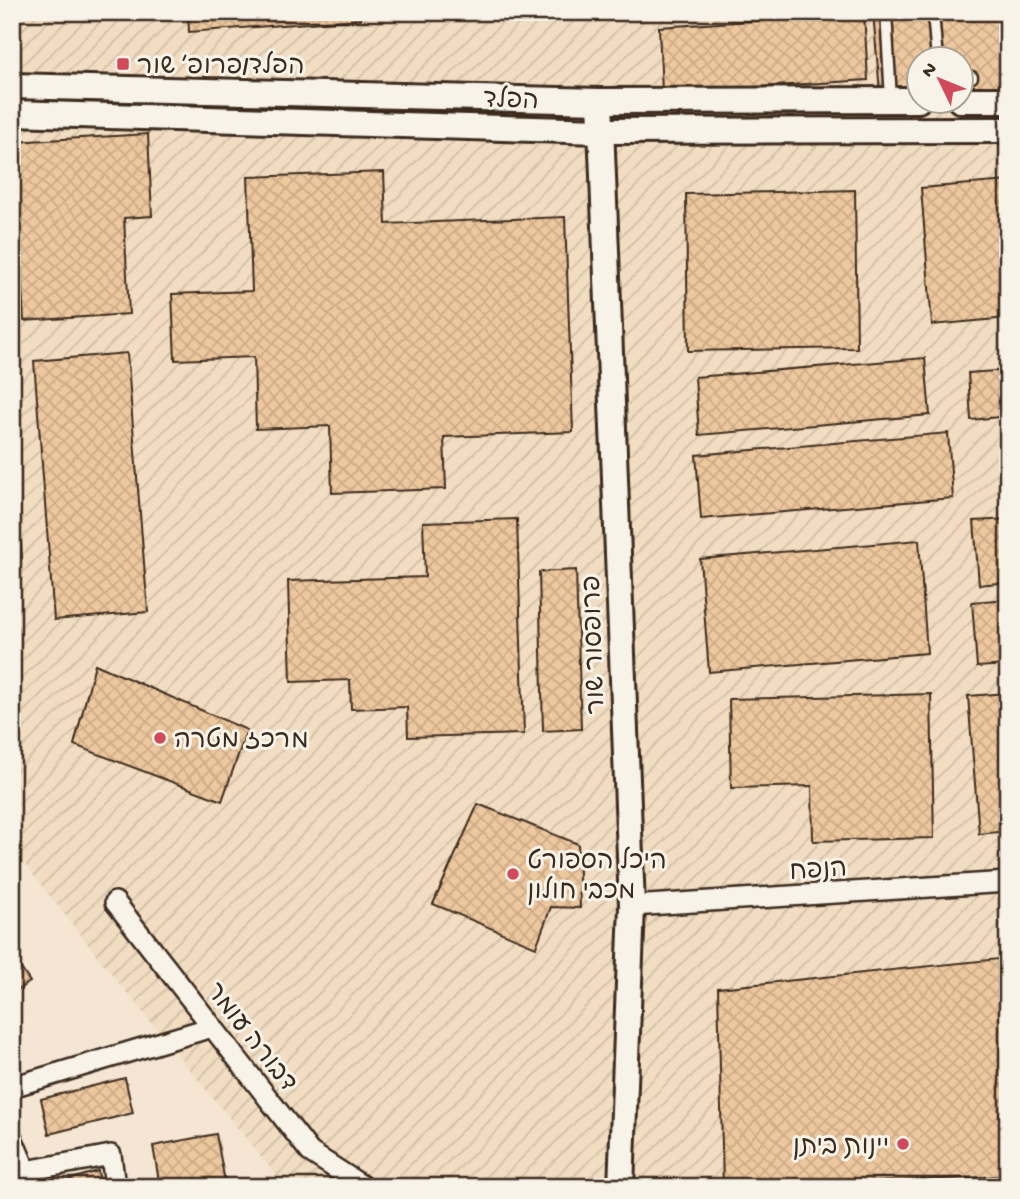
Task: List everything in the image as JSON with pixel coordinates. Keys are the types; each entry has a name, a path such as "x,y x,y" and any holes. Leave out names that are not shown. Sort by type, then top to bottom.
{"street":[{"name":"הפלד","path":"12,86 600,101 904,100"},
{"path":"974,100 1008,100"},
{"name":"פרופסור שור","path":"600,101 632,906 621,1187"},
{"name":"הפלד","path":"12,113 600,131 1008,130"},
{"name":"הנפח","path":"632,906 1008,882"},
{"name":"דבורה עומר","path":"115,902 310,1153 364,1187"},
{"path":"12,1087 212,1027"},
{"path":"12,1138 27,1179 111,1155 115,1187"}],"lane":[{"path":"886,12 891,100"},
{"path":"933,12 936,46"}],"shaded area":[{"path":"12,12 1008,12 1008,1187 287,1187 12,848"}],"building":[{"path":"188,12 360,12 361,19 189,32"},
{"path":"811,12 864,12 868,80 662,93 659,27 811,17"},
{"path":"873,12 1008,12 1008,90 974,91 974,46 904,46 904,91 880,92"},
{"path":"148,134 152,216 124,218 129,314 24,321 13,142"},
{"path":"384,172 386,224 565,217 573,432 444,437 446,489 332,493 330,426 256,429 254,357 175,360 172,294 252,291 248,177"},
{"path":"1008,181 1008,318 932,325 921,188"},
{"path":"855,190 857,348 688,351 686,194"},
{"path":"127,353 148,612 54,620 34,361"},
{"path":"925,358 930,415 699,435 695,377"},
{"path":"1008,370 1008,416 971,420 968,373"},
{"path":"948,433 953,498 701,519 696,455"},
{"path":"12,442 22,558 12,559"},
{"path":"517,519 524,734 408,737 407,707 351,709 350,680 291,682 288,581 425,577 423,522"},
{"path":"1008,519 1008,582 979,585 974,521"},
{"path":"919,540 927,653 709,672 700,559"},
{"path":"576,570 581,729 543,731 539,572"},
{"path":"1008,599 1008,665 977,667 972,602"},
{"name":"מרכז מטרה","path":"95,664 247,730 222,801 74,745"},
{"path":"1008,693 1008,831 979,834 968,696"},
{"path":"931,694 934,838 813,841 812,786 731,788 729,699"},
{"name":"היכל הספורט מכבי חולון","path":"478,804 578,844 580,908 551,907 536,947 433,904"},
{"path":"12,955 30,982 12,993"},
{"path":"1008,958 1008,1176 723,1187 718,988"},
{"path":"125,1078 133,1113 49,1134 41,1099"},
{"path":"216,1134 226,1187 160,1187 153,1146"},
{"path":"98,1171 101,1187 48,1186"}],"place":[{"name":"הפלד/פרופ׳ שור","path":"123,64"},
{"name":"מרכז מטרה","path":"160,738"},
{"name":"היכל הספורט מכבי חולון","path":"513,874"},
{"name":"יינות ביתן","path":"903,1144"}]}
